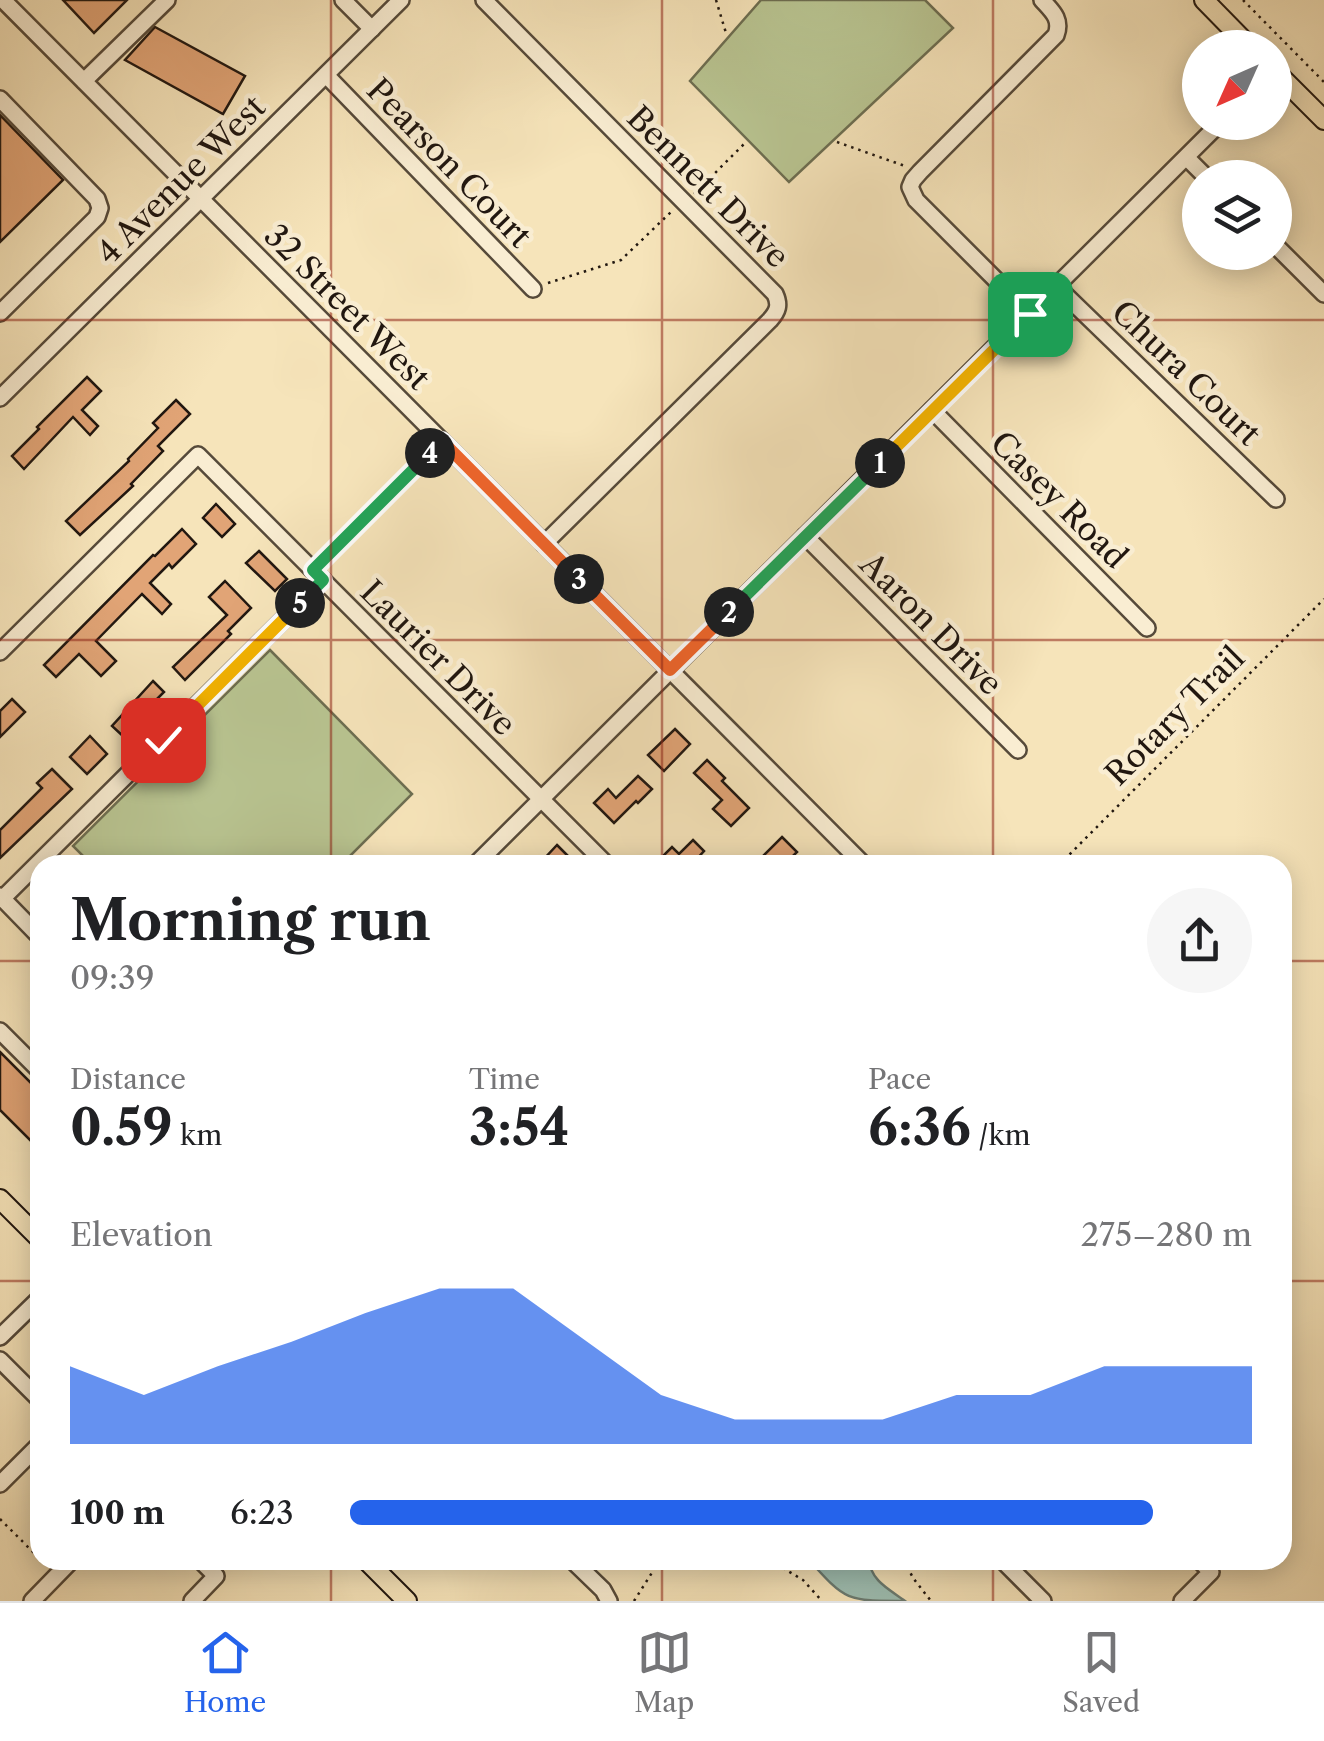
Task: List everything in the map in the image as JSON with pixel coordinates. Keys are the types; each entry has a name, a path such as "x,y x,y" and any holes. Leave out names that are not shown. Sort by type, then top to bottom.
{"main road":[{"path":"1204,0 1233,30"},
{"path":"1292,88 1324,120"},
{"path":"0,1200 30,1229"},
{"path":"376,1570 407,1601"}],"street":[{"name":"32 Street West","path":"3,0 854,855"},
{"path":"84,81 166,0"},
{"path":"344,0 372,28"},
{"name":"4 Avenue West","path":"0,398 401,0"},
{"name":"Bennett Drive","path":"484,0 779,302 776,312 544,544"},
{"path":"1030,314 916,200 910,187 912,180 1056,35 1058,20 1042,0"},
{"name":"Pearson Court","path":"326,75 533,288"},
{"path":"0,99 97,199 100,208 97,217 0,313"},
{"path":"485,855 1204,140"},
{"path":"1292,262 1324,294"},
{"name":"Chura Court","path":"1058,287 1276,499"},
{"name":"Casey Road","path":"932,410 1148,628"},
{"name":"Laurier Drive","path":"0,652 198,455 596,855"},
{"name":"Aaron Drive","path":"806,536 1018,750"},
{"path":"42,855 318,575"},
{"path":"30,868 1,897 30,927"},
{"path":"0,1031 30,1061"},
{"path":"0,1337 30,1308"},
{"path":"0,1360 30,1390"},
{"path":"0,1484 30,1454"},
{"path":"32,1601 62,1570"},
{"path":"192,1601 216,1576 210,1570"},
{"path":"581,1570 608,1600"},
{"path":"1012,1570 1043,1601"},
{"path":"1182,1601 1209,1570"}],"path":[{"path":"716,0 726,32"},
{"path":"1243,0 1324,82"},
{"path":"837,142 920,172"},
{"path":"533,288 621,260 745,143"},
{"path":"318,575 442,441"},
{"name":"Rotary Trail","path":"1070,855 1324,599"},
{"path":"0,1519 30,1549"},
{"path":"634,1601 654,1570"},
{"path":"785,1570 803,1580 822,1601"},
{"path":"908,1570 931,1601"}],"green space":[{"path":"761,0 925,0 953,28 789,182 690,81"},
{"path":"270,650 412,794 351,855 82,855 73,846"}],"water":[{"path":"818,1570 872,1570 877,1579 905,1601 858,1599 831,1584"}],"building":[{"path":"63,0 127,0 94,33"},
{"path":"155,27 245,76 223,114 125,60"},
{"path":"0,115 63,180 0,242"},
{"path":"87,377 101,391 82,410 98,426 90,435 73,417 24,469 12,456"},
{"path":"176,400 190,414 158,446 163,451 133,486 80,535 66,521 129,461 158,428 153,423"},
{"path":"216,504 235,524 222,537 203,518"},
{"path":"182,529 196,544 150,583 171,604 162,614 142,594 96,641 116,661 101,676 79,654 56,677 44,665"},
{"path":"259,551 287,579 275,591 246,563"},
{"path":"225,581 251,608 185,680 173,667 227,615 209,597"},
{"path":"153,681 164,692 138,718 141,721 125,738 112,726"},
{"path":"12,699 25,712 0,737 0,711"},
{"path":"675,729 690,744 664,771 648,755"},
{"path":"90,736 107,754 87,774 70,757"},
{"path":"707,760 749,808 731,826 713,809 722,800 694,773"},
{"path":"52,769 72,789 0,858 0,830 42,788 37,783"},
{"path":"638,776 652,789 614,823 594,803 608,789 616,798"},
{"path":"782,837 797,852 794,855 764,855"},
{"path":"693,840 704,851 700,855 664,855 672,847 679,854"},
{"path":"557,845 567,855 548,855"},
{"path":"0,1052 30,1082 30,1140 0,1110"}],"route":[{"path":"163,740 323,580 313,570 442,441 670,670 1030,314"}]}
